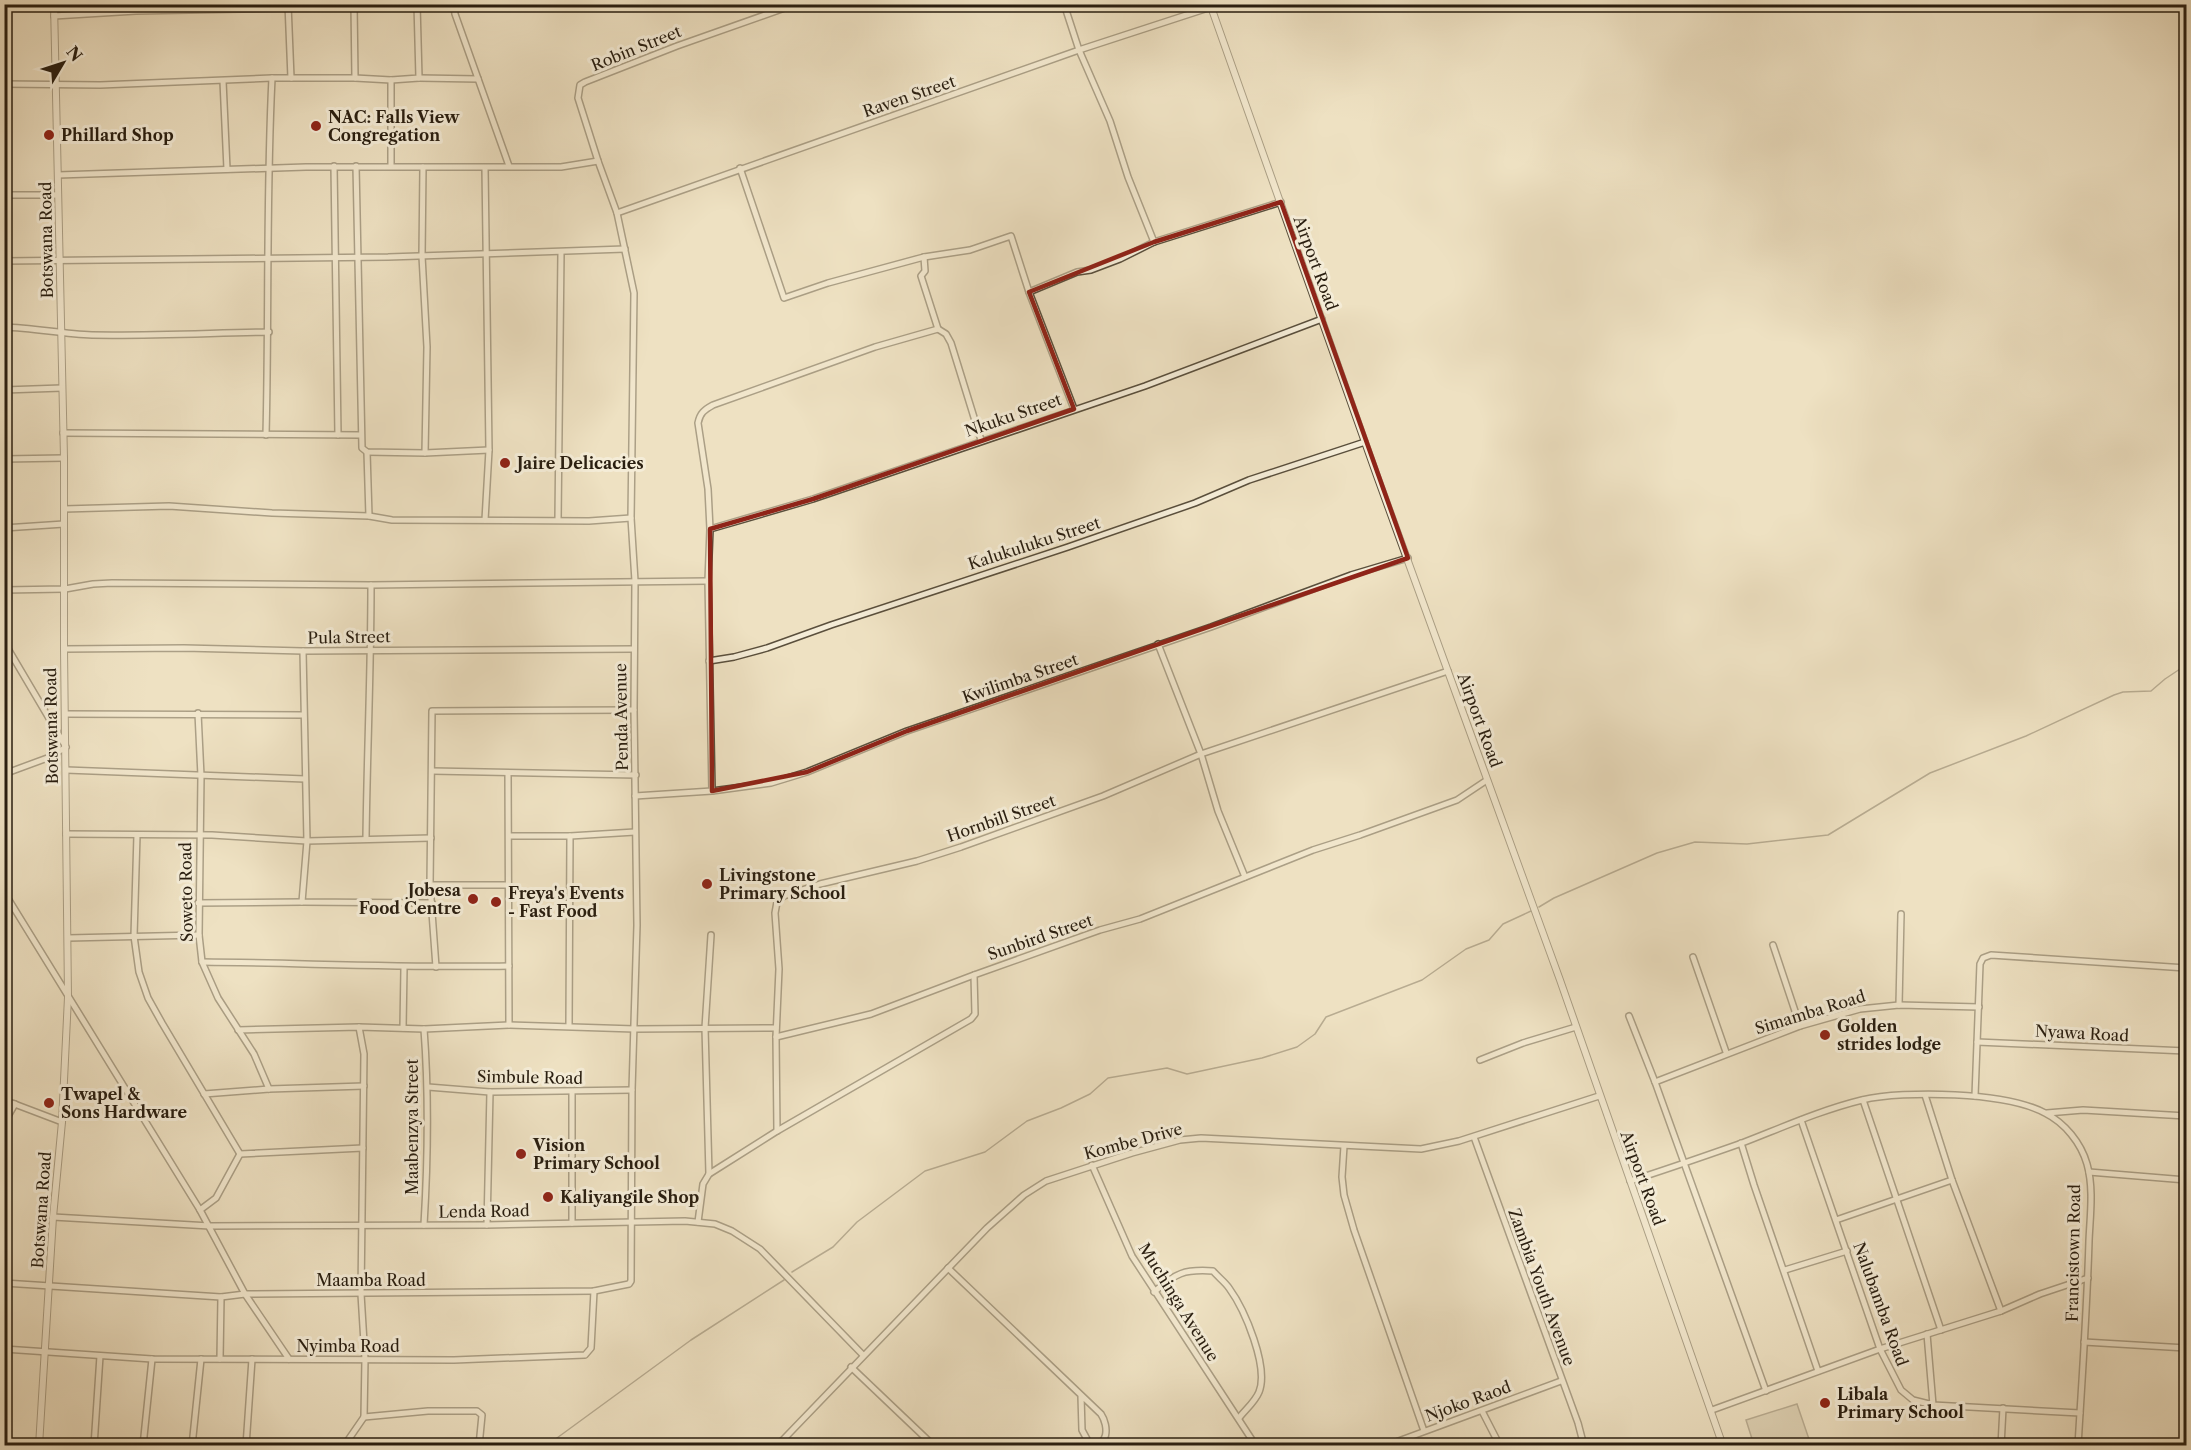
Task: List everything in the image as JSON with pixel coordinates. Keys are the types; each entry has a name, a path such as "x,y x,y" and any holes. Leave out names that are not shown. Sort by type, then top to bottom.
{"street":[{"name":"Botswana Road","path":"39,1446 53,1217 62,1122 68,998 64,714 64,458 54,4"},
{"path":"354,4 355,78"},
{"path":"417,4 419,78"},
{"path":"454,4 455,14 510,166"},
{"name":"Robin Street","path":"617,213 578,98 580,85 677,46 796,4"},
{"path":"1064,4 1079,50 1110,121 1128,177 1154,242"},
{"path":"54,16 288,6 291,78"},
{"name":"Raven Street","path":"617,213 740,168 1210,6"},
{"name":"Airport Road","path":"1210,6 1576,1027 1723,1446"},
{"path":"4,84 100,85 272,78 478,79"},
{"path":"266,435 272,78"},
{"path":"391,80 391,166"},
{"path":"223,81 226,169"},
{"path":"58,175 334,166 561,167 598,161"},
{"path":"334,166 338,435"},
{"path":"356,166 362,448 367,452 425,453 489,450"},
{"path":"423,167 423,256 427,347 425,453"},
{"path":"485,168 489,450 485,520"},
{"path":"740,168 784,298 828,283 924,257 970,250 1011,236 1029,292 1074,409"},
{"path":"4,195 58,195"},
{"path":"1029,292 1077,272 1091,270 1120,259 1154,242 1281,202"},
{"name":"Penda Avenue","path":"617,213 634,293 635,315 631,518 634,580 637,925 631,1221"},
{"path":"4,261 486,255 625,249"},
{"path":"558,520 561,252"},
{"path":"924,257 925,271 921,276 938,329 946,334 951,343 981,440"},
{"name":"Nkuku Street","path":"710,529 813,499 1145,386 1322,319"},
{"path":"4,327 62,334 269,332"},
{"path":"712,791 708,580 710,529 708,489 698,423 704,411 726,400 875,347 938,329"},
{"path":"4,390 62,388"},
{"path":"63,433 360,435"},
{"name":"Kalukuluku Street","path":"709,661 767,648 852,617 1079,543 1195,503 1249,480 1365,442"},
{"path":"367,452 369,516"},
{"path":"4,459 64,458"},
{"path":"64,508 169,506 272,513 369,516 392,520 589,521 631,518"},
{"path":"4,528 64,524"},
{"name":"Kwilimba Street","path":"636,796 712,791 771,783 807,772 907,731 1351,575 1408,558"},
{"path":"4,590 65,589 112,583 371,585 708,580"},
{"path":"366,839 371,585"},
{"path":"4,642 66,747 50,757 4,774"},
{"path":"1158,644 1201,754 1218,812 1245,877"},
{"name":"Pula Street","path":"64,649 184,648 303,651 634,649"},
{"path":"302,902 307,841 303,651"},
{"name":"Hornbill Street","path":"777,1131 776,1028 779,969 775,913 777,902 784,896 819,884 917,861 961,847 1103,796 1201,754 1448,671"},
{"path":"436,968 430,885 432,711 634,710"},
{"name":"Soweto Road","path":"198,713 201,776 198,903 202,962 210,983 254,1054 269,1089"},
{"path":"64,714 303,715"},
{"path":"66,770 305,779"},
{"path":"432,771 636,775"},
{"path":"508,773 509,1025"},
{"name":"Sunbird Street","path":"709,1174 777,1131 971,1018 975,1014 974,975 1100,930 1140,919 1312,850 1457,800 1487,780"},
{"path":"509,836 570,836 635,832"},
{"path":"66,834 199,836 307,841 431,838"},
{"path":"137,835 134,936 139,972 148,998 240,1154"},
{"path":"569,1026 570,836"},
{"path":"430,885 508,885"},
{"path":"4,892 210,1226 245,1294 289,1359"},
{"path":"198,903 432,903"},
{"path":"1899,1005 1901,914"},
{"path":"68,938 199,935"},
{"path":"698,1222 703,1184 709,1174 705,1028 711,935"},
{"path":"1773,945 1800,1026"},
{"path":"1975,1096 1980,964 1983,958 1991,955 2187,968"},
{"path":"1693,957 1726,1053"},
{"path":"202,962 308,963 404,968 509,966"},
{"path":"403,1028 404,968"},
{"path":"776,1037 871,1014 950,982 974,975"},
{"name":"Simamba Road","path":"1655,1082 1800,1026 1860,1009 1899,1005 1979,1007"},
{"path":"1629,1016 1766,1391"},
{"path":"238,1030 359,1027 424,1029 509,1025 635,1029 776,1028"},
{"path":"344,1446 364,1417 365,1359 362,1294 364,1054 359,1027"},
{"path":"1480,1060 1522,1043 1576,1027"},
{"name":"Maabenzya Street","path":"424,1029 428,1087 428,1151 424,1225"},
{"name":"Nyawa Road","path":"1977,1042 2186,1050"},
{"path":"204,1094 364,1086"},
{"name":"Simbule Road","path":"428,1087 490,1092 632,1090"},
{"path":"487,1225 490,1092"},
{"path":"572,1092 572,1223"},
{"path":"1925,1095 1952,1180 2001,1311"},
{"name":"Francistown Road","path":"1630,1181 1863,1100 1925,1095 1975,1096 2010,1101 2046,1113 2072,1134 2085,1158 2089,1172 2091,1205 2078,1446"},
{"name":"Kombe Drive","path":"777,1446 987,1228 1024,1195 1046,1181 1092,1165 1180,1140 1201,1138 1420,1149 1474,1137 1599,1096"},
{"path":"4,1100 62,1122"},
{"path":"1863,1100 1941,1330"},
{"path":"4,1123 15,1104"},
{"path":"2046,1113 2083,1110 2187,1116"},
{"name":"Nalubamba Road","path":"1801,1120 1880,1349 1901,1390 1913,1400 1933,1405 2080,1413"},
{"name":"Zambia Youth Avenue","path":"1474,1137 1578,1423 1584,1446"},
{"path":"1741,1143 1818,1371"},
{"path":"1344,1146 1342,1177 1344,1195 1424,1431"},
{"path":"240,1154 363,1149"},
{"path":"200,1210 216,1198 240,1154"},
{"name":"Muchinga Avenue","path":"1092,1165 1132,1256 1256,1446"},
{"path":"2089,1172 2187,1180"},
{"path":"1836,1220 1952,1180"},
{"name":"Lenda Road","path":"53,1217 210,1226 487,1225 631,1221 715,1224 760,1249 863,1355"},
{"name":"Maamba Road","path":"4,1283 221,1298 245,1294 594,1291 625,1286 631,1281 631,1221"},
{"path":"1785,1270 1847,1251"},
{"path":"948,1268 1101,1414 1105,1420 1107,1433 1098,1444 1089,1443 1082,1430 1081,1396"},
{"path":"1154,1292 1168,1280 1191,1269 1213,1271 1230,1288 1248,1325 1260,1359 1263,1380 1258,1395 1239,1418"},
{"path":"1712,1410 1880,1349 2001,1311 2040,1293 2088,1278"},
{"name":"Nyimba Road","path":"4,1348 152,1359 454,1360 585,1355 591,1348 594,1291"},
{"path":"220,1359 221,1298"},
{"path":"1927,1334 1933,1405"},
{"path":"2084,1342 2187,1348"},
{"path":"94,1446 100,1356"},
{"path":"143,1446 152,1359"},
{"path":"192,1446 201,1359"},
{"path":"246,1446 252,1359"},
{"path":"852,1367 934,1446"},
{"name":"Njoko Raod","path":"1385,1446 1561,1381"},
{"path":"2183,1446 2187,1402"},
{"path":"2001,1446 2003,1408"},
{"path":"364,1417 429,1411 477,1411 482,1415 479,1446"},
{"path":"1482,1411 1500,1446"}],"highlighted area":[{"path":"1281,202 1408,558 907,731 807,772 712,791 710,529 813,499 1074,409 1029,292 1154,242"}],"shaded area":[{"path":"1797,1404 1811,1445 1754,1445 1746,1420"}],"waterway":[{"path":"1539,907 1554,898 1657,853 1695,842 1747,844 1828,835 1930,773 2026,736 2114,695 2123,692 2151,691 2186,665"},
{"path":"792,1272 833,1247 857,1222 925,1171 985,1152 1027,1121 1090,1094 1108,1078 1167,1068 1187,1074 1262,1058 1297,1047 1315,1034 1326,1017 1422,980 1466,949 1489,940 1503,924 1531,911"},
{"path":"546,1446 691,1340 784,1280"}],"place":[{"name":"NAC: Falls View Congregation","path":"316,126"},
{"name":"Phillard Shop","path":"49,135"},
{"name":"Jaire Delicacies","path":"505,463"},
{"name":"Livingstone Primary School","path":"707,884"},
{"name":"Jobesa Food Centre","path":"473,899"},
{"name":"Freya's Events - Fast Food","path":"496,902"},
{"name":"Golden strides lodge","path":"1825,1035"},
{"name":"Twapel & Sons Hardware","path":"49,1103"},
{"name":"Vision Primary School","path":"521,1154"},
{"name":"Kaliyangile Shop","path":"548,1197"},
{"name":"Libala Primary School","path":"1825,1403"}]}
